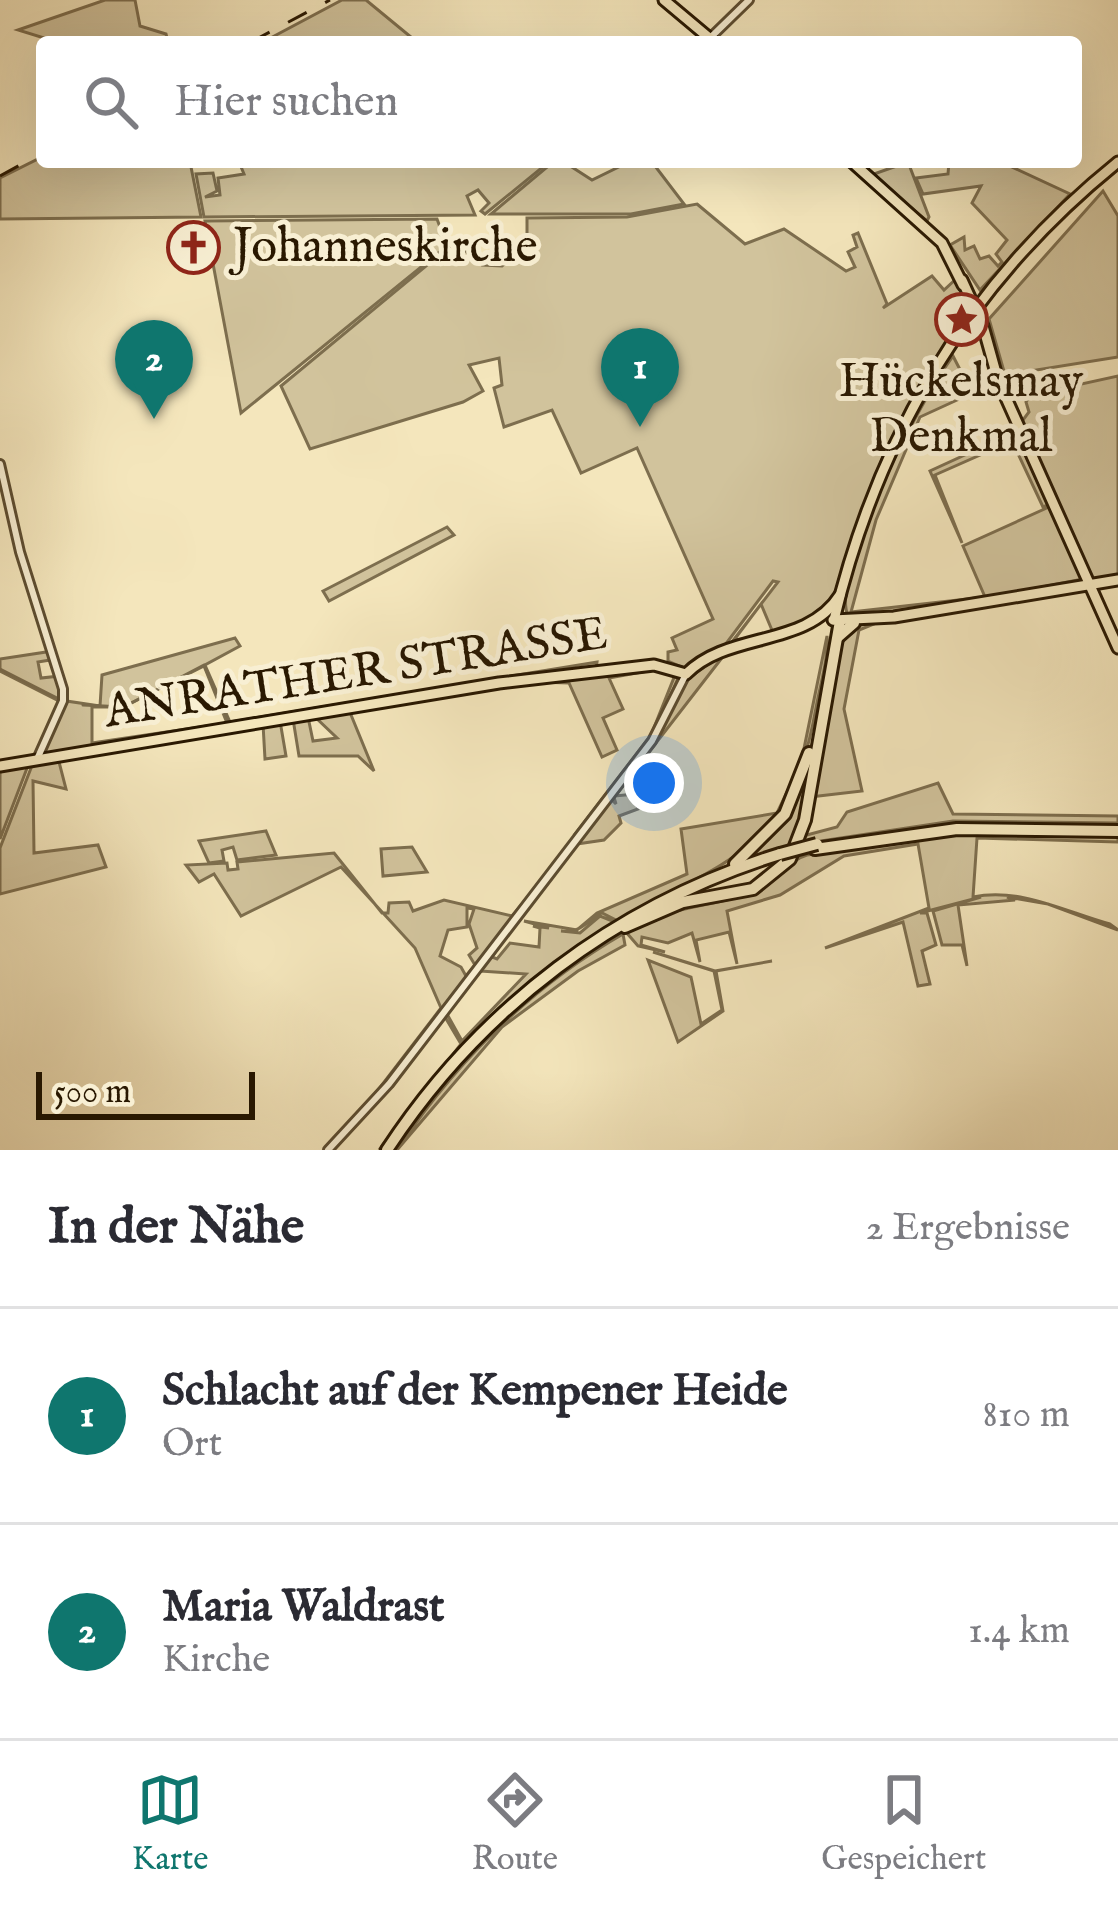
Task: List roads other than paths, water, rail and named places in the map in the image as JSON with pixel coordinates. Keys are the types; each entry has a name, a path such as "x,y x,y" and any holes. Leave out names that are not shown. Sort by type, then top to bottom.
{"highway":[{"path":"625,927 683,902 752,889 788,861 803,828 836,640 845,619"},
{"path":"390,1150 453,1063 509,1006 599,937 740,860 789,809 808,758 845,619"},
{"path":"680,892 816,846 952,824 1118,829"},
{"path":"390,1150 445,1079 501,1020 566,966 625,927 779,856"}],"main road":[{"path":"664,0 707,36"},
{"path":"845,619 881,479 989,293 1061,213 1118,165"},
{"path":"686,674 726,646 776,637 827,612 839,596 864,508 890,448 976,317 1049,232 1118,165"},
{"path":"859,168 927,227 962,280 996,375 1118,648"},
{"path":"800,624 1116,580"},
{"path":"839,596 845,619"},
{"path":"816,616 845,619"},
{"name":"ANRATHER STRASSE","path":"0,766 499,683 654,665 686,674"}],"street":[{"path":"716,36 749,0"},
{"path":"0,464 64,700 35,760"},
{"path":"328,1150 389,1084 652,741 686,674"}],"waterway":[{"path":"83,705 124,707 204,665 229,722"},
{"path":"0,669 59,699"}],"railway":[{"path":"262,36 330,0"},
{"path":"0,176 36,156"}],"place":[{"name":"Johanneskirche","path":"194,248"},
{"name":"Hückelsmay Denkmal","path":"961,320"},
{"name":"Maria Waldrast","path":"154,419"},
{"name":"Schlacht auf der Kempener Heide","path":"640,427"}]}
